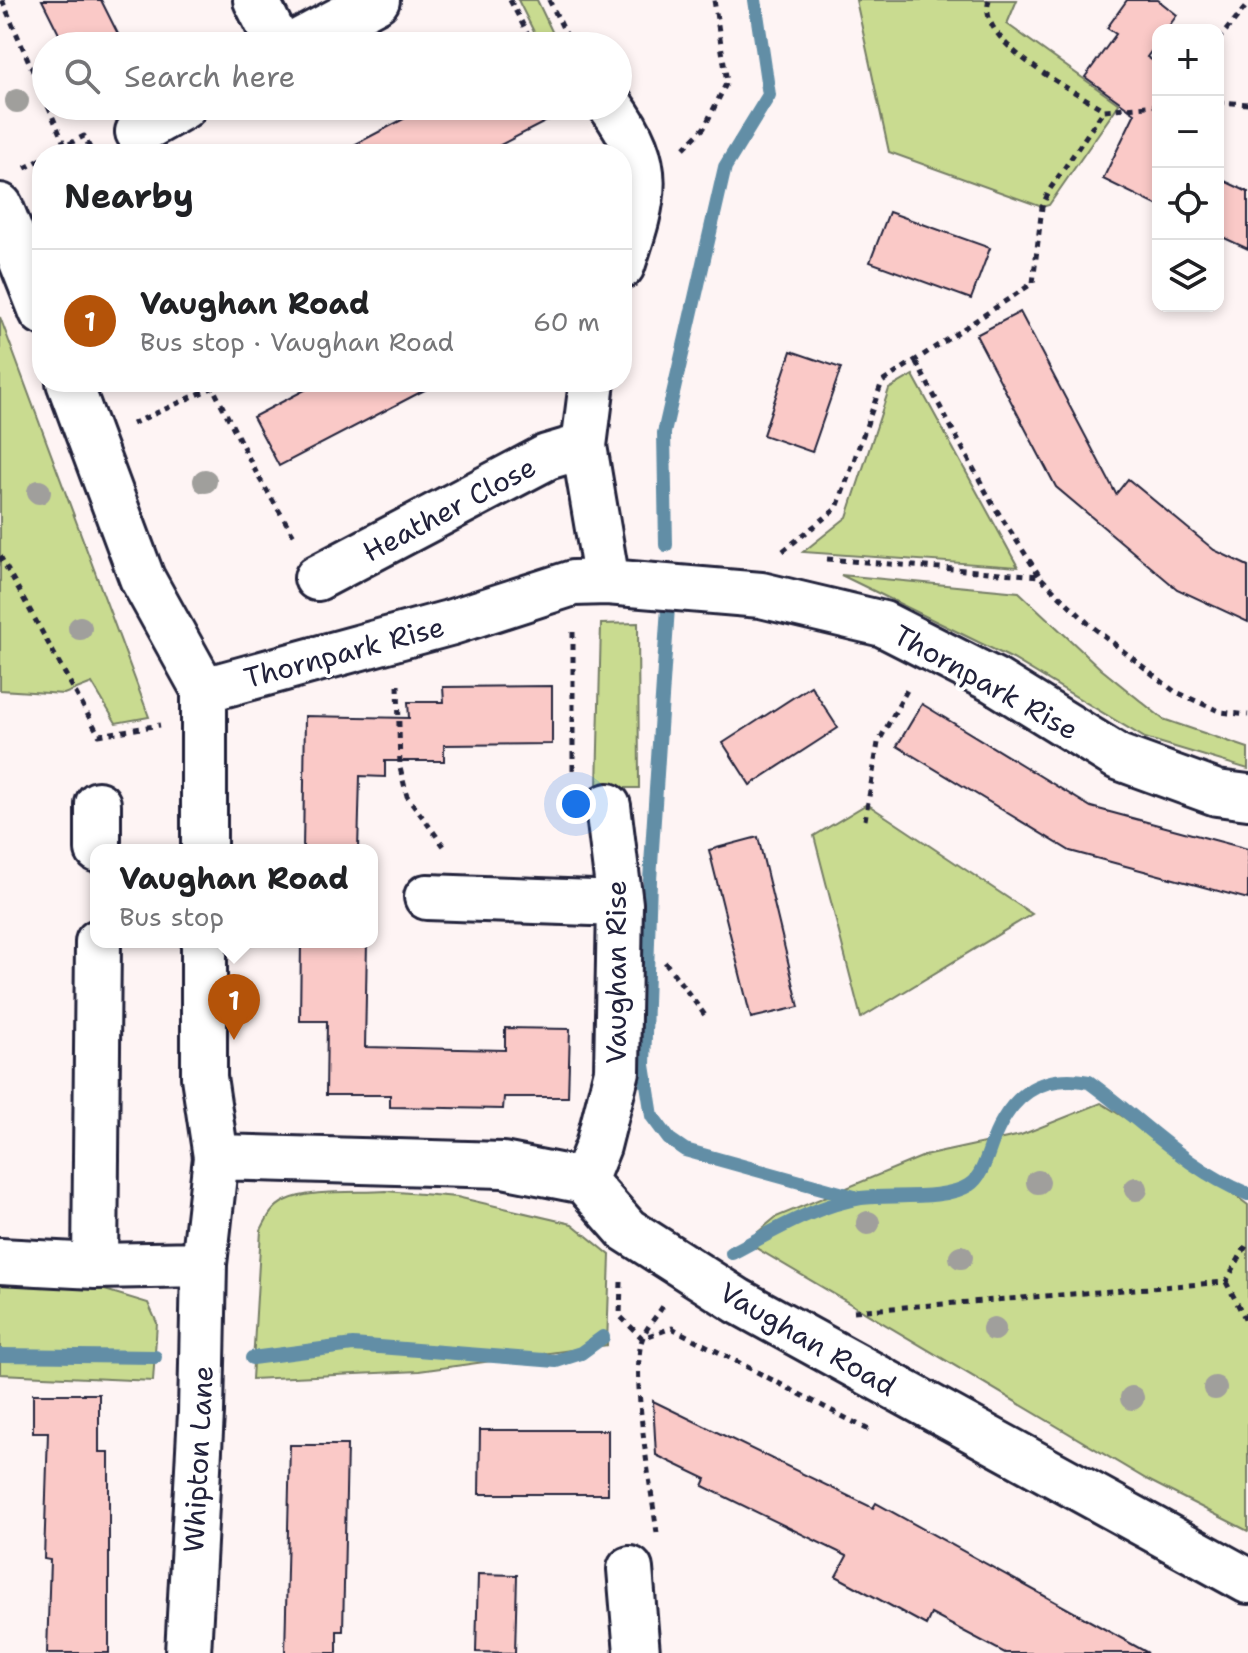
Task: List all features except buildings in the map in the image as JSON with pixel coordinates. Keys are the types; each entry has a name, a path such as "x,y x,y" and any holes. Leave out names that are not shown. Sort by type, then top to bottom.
{"street":[{"path":"256,0 272,32"},
{"path":"317,32 377,0"},
{"path":"138,132 159,120"},
{"path":"621,120 643,164 641,211 632,237"},
{"path":"0,206 32,287"},
{"path":"73,392 142,578 204,690 204,844"},
{"path":"590,582 594,524 584,446 591,392"},
{"name":"Heather Close","path":"317,578 547,457 584,446"},
{"name":"Thornpark Rise","path":"204,690 590,582 761,595 883,624 995,681 1118,757 1217,793 1248,797"},
{"path":"98,804 98,844"},
{"name":"Vaughan Rise","path":"584,1181 598,1146 617,1071 620,904 608,806"},
{"path":"427,897 620,904"},
{"path":"95,1266 98,948"},
{"path":"0,1261 95,1266 204,1264 216,1157 204,1077 204,948"},
{"path":"216,1157 503,1165 584,1181"},
{"name":"Vaughan Road","path":"584,1181 627,1230 688,1268 857,1368 1248,1581"},
{"name":"Whipton Lane","path":"188,1653 201,1413 204,1264"},
{"path":"630,1569 637,1653"}],"path":[{"path":"2,0 32,69"},
{"path":"510,0 527,32"},
{"path":"549,0 565,32"},
{"path":"641,192 704,128 727,82 714,0"},
{"path":"989,0 985,11 990,28 1004,44 1104,110 1152,106"},
{"path":"1224,33 1248,4"},
{"path":"1224,102 1248,104"},
{"path":"776,556 837,508 882,382 1033,283 1042,207 1050,189 1104,110"},
{"path":"54,120 64,144"},
{"path":"69,144 84,136 88,144"},
{"path":"916,362 992,503 1039,576"},
{"path":"130,425 198,392"},
{"path":"216,392 317,578"},
{"path":"0,556 99,735 163,725 204,690"},
{"path":"590,582 573,791 608,806"},
{"path":"396,637 400,768 407,796 483,899"},
{"path":"865,820 878,743 930,648"},
{"path":"668,962 707,1018"},
{"path":"1226,1282 1248,1242"},
{"path":"630,1569 658,1537 641,1409 642,1338 688,1268"},
{"path":"852,1311 1226,1282"},
{"path":"1226,1282 1248,1324"}],"green space":[{"path":"518,0 537,0 552,32 534,32"},
{"path":"856,0 1017,0 1007,24 1119,104 1049,205 1042,207 889,152"},
{"path":"0,317 149,717 116,723 92,683 64,694 0,690"},
{"path":"913,375 1018,567 803,552 847,517 889,389"},
{"path":"841,575 1019,592 1101,669 1163,719 1248,748 1248,769 1145,738 1013,659"},
{"path":"638,623 639,788 597,788 601,624"},
{"path":"867,804 1032,914 861,1018 814,836"},
{"path":"1101,1103 1162,1141 1248,1205 1248,1531 1146,1479 746,1242 776,1217 924,1156 1021,1135"},
{"path":"386,1191 457,1197 572,1224 610,1255 607,1345 419,1371 252,1379 261,1230 270,1213 295,1197 334,1192"},
{"path":"0,1283 95,1287 148,1303 157,1323 153,1381 0,1374"}],"waterway":[{"path":"666,545 664,433 725,167 769,95 755,0"},
{"path":"668,607 650,880 644,1065 652,1116 669,1139 685,1150 858,1198"},
{"path":"732,1253 795,1220 844,1202 861,1198 946,1193 969,1185 981,1172 999,1127 1017,1101 1041,1085 1055,1081 1089,1082 1185,1158 1248,1194"},
{"path":"252,1358 353,1345 556,1361 581,1353 603,1337"},
{"path":"0,1355 155,1357"}],"place":[{"name":"Vaughan Road","path":"234,1040"}]}
